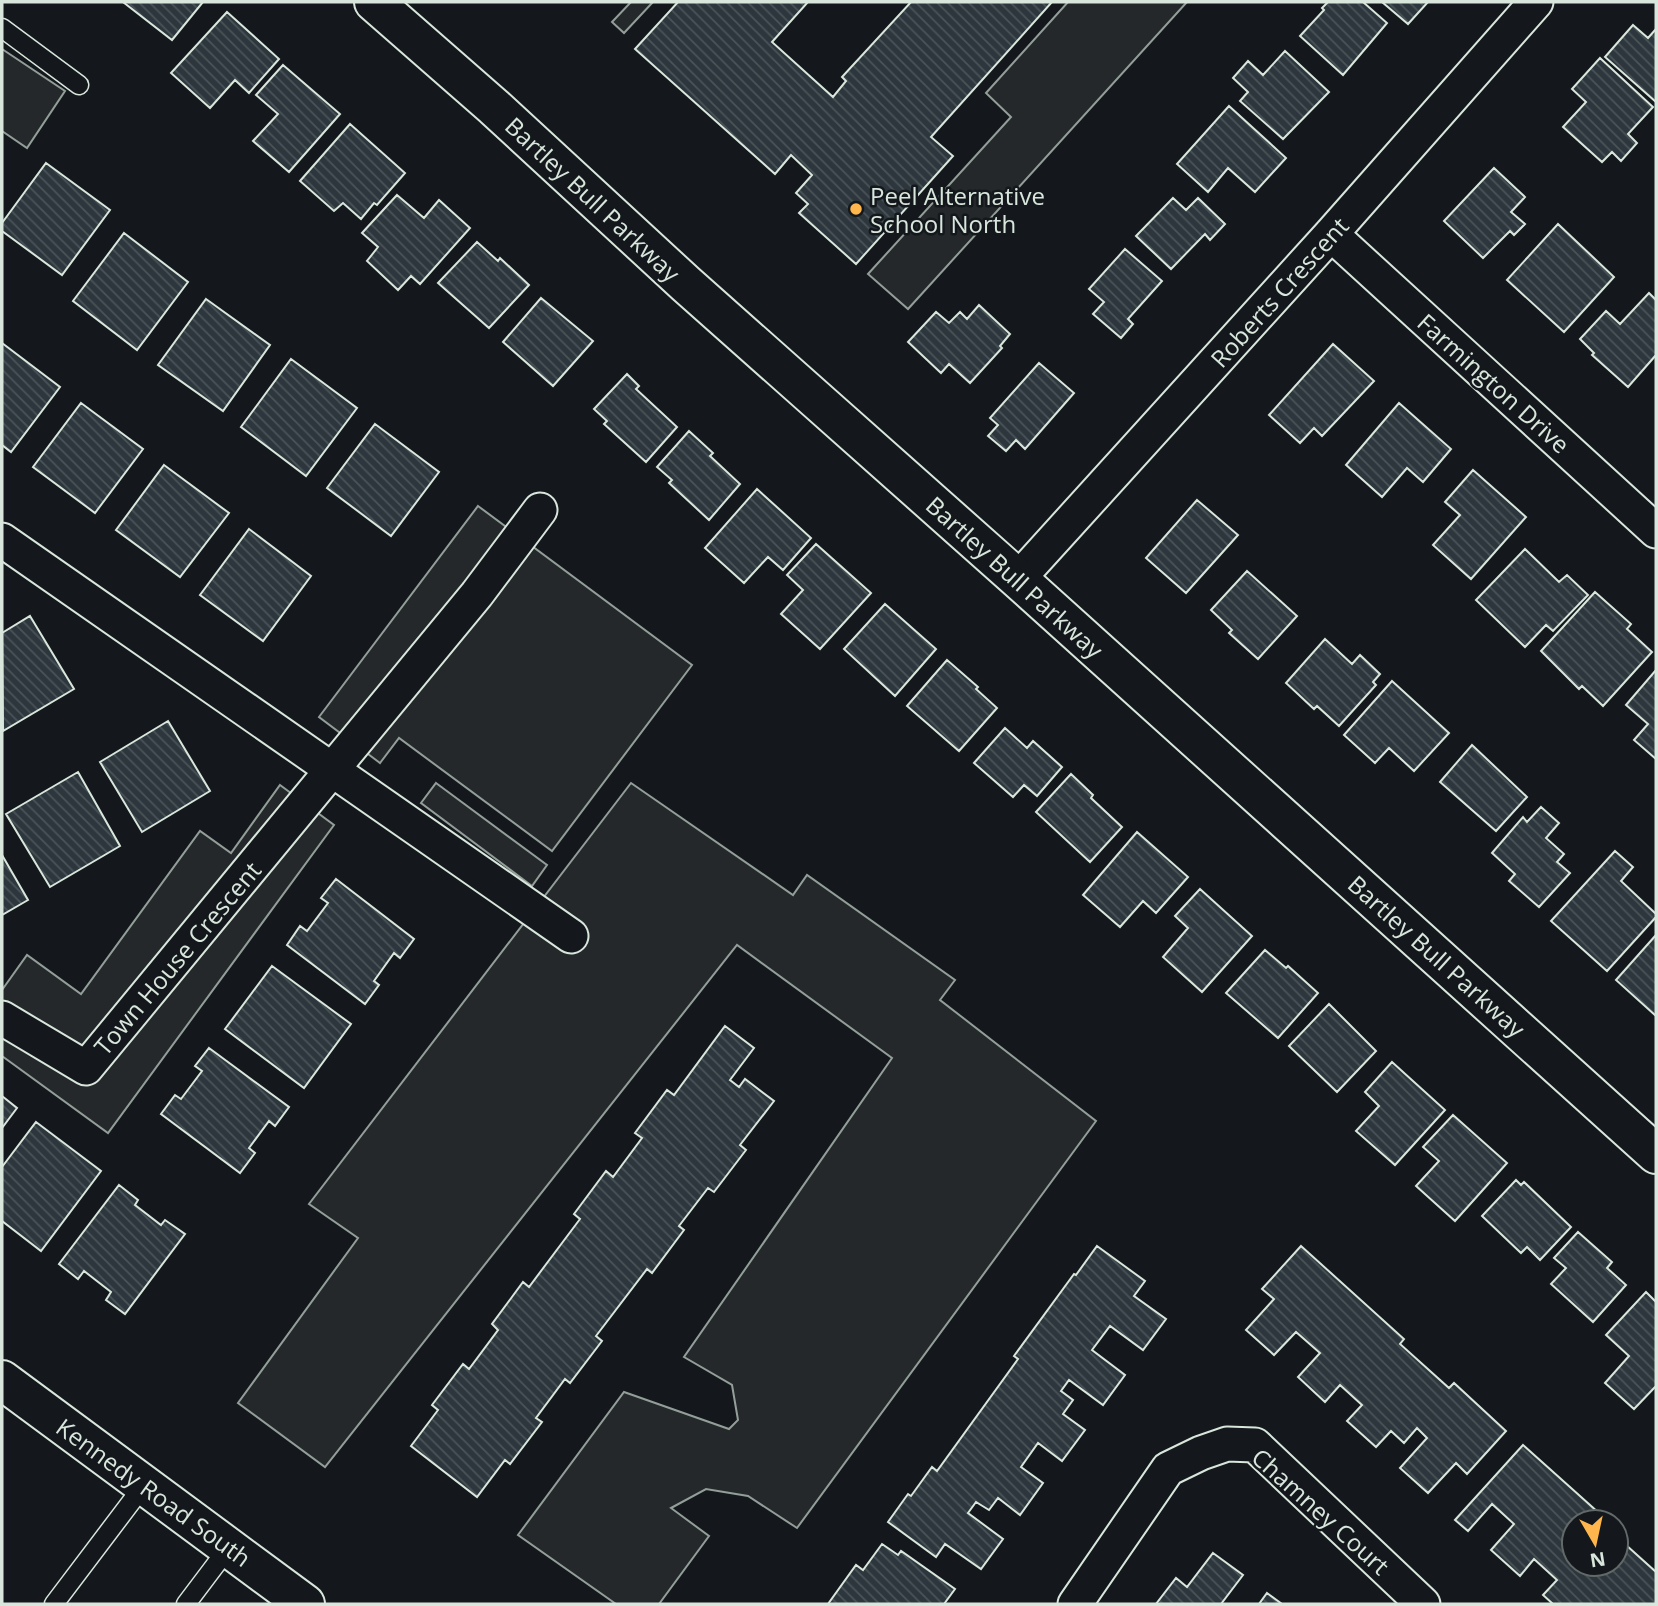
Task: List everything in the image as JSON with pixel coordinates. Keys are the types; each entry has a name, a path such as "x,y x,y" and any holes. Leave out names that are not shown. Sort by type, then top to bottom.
{"street":[{"name":"Bartley Bull Parkway","path":"374,2 494,107 686,284 1656,1154"},
{"name":"Roberts Crescent","path":"1018,579 1331,234 1536,2"},
{"name":"Farmington Drive","path":"1331,234 1656,531"},
{"name":"Town House Crescent","path":"2,1018 86,1068 477,594 540,510"},
{"path":"2,540 571,936"},
{"name":"Kennedy Road South","path":"2,1380 305,1604"},
{"name":"Chamney Court","path":"1075,1604 1168,1469 1227,1444 1255,1445 1423,1604"}],"lane":[{"path":"2,28 79,85"},
{"path":"54,1604 144,1485"},
{"path":"186,1604 229,1547"}],"shaded area":[{"path":"631,2 653,2 624,33 612,22"},
{"path":"1068,2 1187,2 908,309 868,274 1011,117 986,93"},
{"path":"2,49 65,91 27,148 2,131"},
{"path":"478,506 692,665 552,851 399,738 380,763 319,717"},
{"path":"436,783 547,865 532,886 421,803"},
{"path":"631,783 793,895 807,875 955,980 940,1000 1096,1121 797,1528 748,1496 706,1489 671,1508 709,1536 659,1604 616,1604 518,1535 624,1392 729,1429 738,1420 732,1385 684,1357 892,1058 737,945 325,1467 238,1403 358,1238 309,1204"},
{"path":"280,785 334,825 108,1133 2,1056 2,990 27,955 81,994 200,831 231,853"}],"building":[{"path":"123,2 203,2 172,40"},
{"path":"678,2 808,2 772,42 833,97 846,81 842,77 911,2 1052,2 931,137 953,156 856,264 799,213 808,204 796,193 812,175 791,155 775,174 635,49"},
{"path":"1328,2 1363,2 1387,23 1343,75 1300,36"},
{"path":"1382,2 1428,2 1408,24"},
{"path":"227,12 279,59 249,93 235,80 210,108 171,73"},
{"path":"1633,25 1648,38 1656,29 1656,102 1605,57"},
{"path":"1285,51 1329,92 1283,139 1240,101 1248,92 1233,78 1248,61 1263,75"},
{"path":"1600,58 1653,107 1628,134 1637,143 1621,161 1612,152 1602,162 1563,127 1586,102 1572,89"},
{"path":"283,65 340,114 289,172 253,141 278,114 256,95"},
{"path":"1229,106 1286,158 1255,192 1228,168 1208,192 1177,164"},
{"path":"350,124 405,173 361,219 343,203 334,211 300,181"},
{"path":"46,163 110,210 62,275 2,231 2,223"},
{"path":"1494,168 1525,197 1511,212 1525,224 1514,235 1510,231 1483,258 1444,221"},
{"path":"397,195 424,218 439,200 470,228 420,284 411,276 398,290 367,261 378,247 362,233"},
{"path":"1173,198 1186,210 1198,198 1225,224 1210,240 1205,234 1171,269 1136,236"},
{"path":"1558,224 1614,277 1564,332 1507,280"},
{"path":"124,233 188,282 137,350 73,301"},
{"path":"477,242 498,261 500,258 529,285 489,328 438,283"},
{"path":"1125,249 1162,281 1128,319 1133,324 1121,338 1093,314 1104,302 1089,289"},
{"path":"1649,293 1656,300 1656,355 1628,387 1592,355 1594,353 1580,339 1606,311 1620,324"},
{"path":"541,298 593,341 553,386 503,342"},
{"path":"206,299 270,345 223,411 158,365"},
{"path":"979,305 1010,334 1000,346 1002,348 970,383 949,364 941,373 908,342 936,312 949,323 960,312 967,319"},
{"path":"2,343 60,387 11,452 2,445"},
{"path":"1333,344 1374,381 1322,436 1314,428 1300,443 1269,415"},
{"path":"291,359 357,408 306,476 241,427"},
{"path":"1039,363 1074,393 1025,449 1016,440 1006,451 988,436 998,425 990,418"},
{"path":"627,374 639,386 636,389 677,427 646,462 604,424 607,421 594,409"},
{"path":"81,403 143,449 95,513 33,467"},
{"path":"1399,403 1451,449 1423,482 1407,468 1382,497 1346,465"},
{"path":"375,424 439,472 391,536 327,488"},
{"path":"689,431 713,453 710,456 740,484 709,520 669,483 672,480 657,467"},
{"path":"164,465 229,513 180,577 116,530"},
{"path":"1473,470 1526,517 1471,579 1433,545 1460,515 1445,502"},
{"path":"757,489 811,538 783,570 768,557 744,583 705,548"},
{"path":"1197,500 1238,535 1186,593 1146,558"},
{"path":"249,529 311,576 263,641 200,595"},
{"path":"816,544 871,593 820,649 781,614 803,590 787,575"},
{"path":"1525,549 1559,582 1567,575 1588,595 1553,631 1546,625 1525,647 1476,600"},
{"path":"1247,571 1297,616 1258,659 1229,633 1232,630 1211,610"},
{"path":"1595,592 1631,624 1627,629 1652,652 1603,706 1582,686 1579,689 1541,651"},
{"path":"885,604 936,649 895,696 844,649"},
{"path":"30,616 74,689 3,731 2,633"},
{"path":"1325,639 1352,664 1360,655 1380,674 1373,682 1376,685 1339,726 1317,706 1314,709 1286,683"},
{"path":"947,660 997,708 959,751 907,706"},
{"path":"1656,670 1656,759 1634,740 1648,724 1626,705"},
{"path":"1392,681 1449,733 1414,771 1389,748 1375,763 1344,735"},
{"path":"168,721 210,791 142,832 100,762"},
{"path":"1005,728 1027,748 1033,741 1062,767 1037,796 1024,785 1013,797 974,763"},
{"path":"1472,745 1527,797 1496,831 1440,782"},
{"path":"78,772 120,846 50,887 6,814"},
{"path":"1071,774 1093,795 1091,798 1122,827 1090,862 1036,812"},
{"path":"1541,807 1559,823 1546,838 1564,854 1557,862 1570,873 1539,907 1509,881 1515,874 1492,853 1523,817 1527,822"},
{"path":"1137,832 1188,877 1156,913 1143,901 1120,927 1083,895"},
{"path":"1615,851 1633,867 1621,881 1656,917 1607,971 1551,921"},
{"path":"2,855 28,900 2,915"},
{"path":"336,879 414,939 400,958 394,953 374,981 379,985 365,1004 287,945 300,926 307,931 328,903 321,898"},
{"path":"1200,889 1252,936 1202,992 1163,957 1188,928 1175,916"},
{"path":"1656,935 1656,1016 1616,980"},
{"path":"1265,950 1318,993 1278,1038 1226,993"},
{"path":"272,966 351,1024 304,1088 225,1029"},
{"path":"1329,1004 1376,1051 1337,1092 1289,1046"},
{"path":"725,1026 754,1048 730,1080 739,1087 745,1079 774,1101 740,1145 746,1150 714,1192 708,1188 679,1226 684,1230 652,1273 647,1269 596,1336 602,1341 570,1383 565,1379 536,1418 542,1422 510,1464 505,1460 477,1497 411,1446 438,1410 432,1405 463,1364 469,1369 498,1330 492,1324 523,1282 529,1287 580,1219 574,1214 606,1171 613,1177 642,1138 635,1133 667,1090 674,1095"},
{"path":"209,1048 289,1107 275,1126 269,1121 249,1148 255,1153 240,1173 161,1114 175,1095 181,1099 202,1071 195,1066"},
{"path":"1392,1062 1445,1110 1395,1165 1356,1131 1379,1106 1365,1092"},
{"path":"2,1096 17,1108 2,1128"},
{"path":"1453,1115 1507,1163 1455,1221 1416,1186 1439,1161 1423,1147"},
{"path":"36,1122 101,1171 41,1251 2,1221 2,1167"},
{"path":"1516,1180 1521,1185 1524,1182 1571,1227 1540,1260 1527,1247 1521,1253 1482,1216"},
{"path":"119,1185 138,1200 135,1205 161,1225 165,1220 185,1234 125,1314 106,1300 111,1292 84,1271 78,1279 59,1264"},
{"path":"1578,1232 1612,1262 1607,1268 1626,1285 1593,1322 1551,1284 1566,1268 1554,1258"},
{"path":"1097,1246 1145,1281 1134,1296 1166,1319 1143,1350 1110,1326 1092,1350 1125,1375 1103,1405 1069,1380 1061,1391 1073,1400 1063,1414 1085,1430 1062,1461 1038,1443 1021,1467 1043,1483 1020,1515 998,1498 989,1510 976,1502 968,1513 1003,1539 981,1569 945,1544 936,1557 888,1522 932,1467 937,1471 1018,1359 1014,1356"},
{"path":"1301,1246 1404,1339 1400,1344 1449,1388 1454,1383 1506,1431 1467,1474 1456,1463 1428,1493 1400,1468 1427,1438 1417,1428 1404,1443 1391,1431 1376,1447 1347,1421 1362,1405 1340,1385 1325,1402 1298,1377 1320,1353 1296,1332 1274,1355 1246,1330 1274,1299 1262,1289"},
{"path":"1646,1292 1656,1302 1656,1386 1634,1409 1605,1383 1629,1356 1606,1335"},
{"path":"1523,1445 1593,1508 1560,1508 1560,1578 1630,1578 1630,1549 1656,1572 1656,1604 1553,1604 1543,1595 1557,1580 1534,1559 1520,1576 1491,1550 1514,1524 1492,1504 1468,1531 1455,1520"},
{"path":"882,1544 898,1555 901,1551 955,1589 944,1604 828,1604 856,1565 863,1570"},
{"path":"1213,1553 1243,1575 1221,1604 1156,1604 1176,1578 1187,1587"},
{"path":"1267,1593 1282,1604 1259,1604"}],"place":[{"name":"Peel Alternative School North","path":"856,209"}]}
